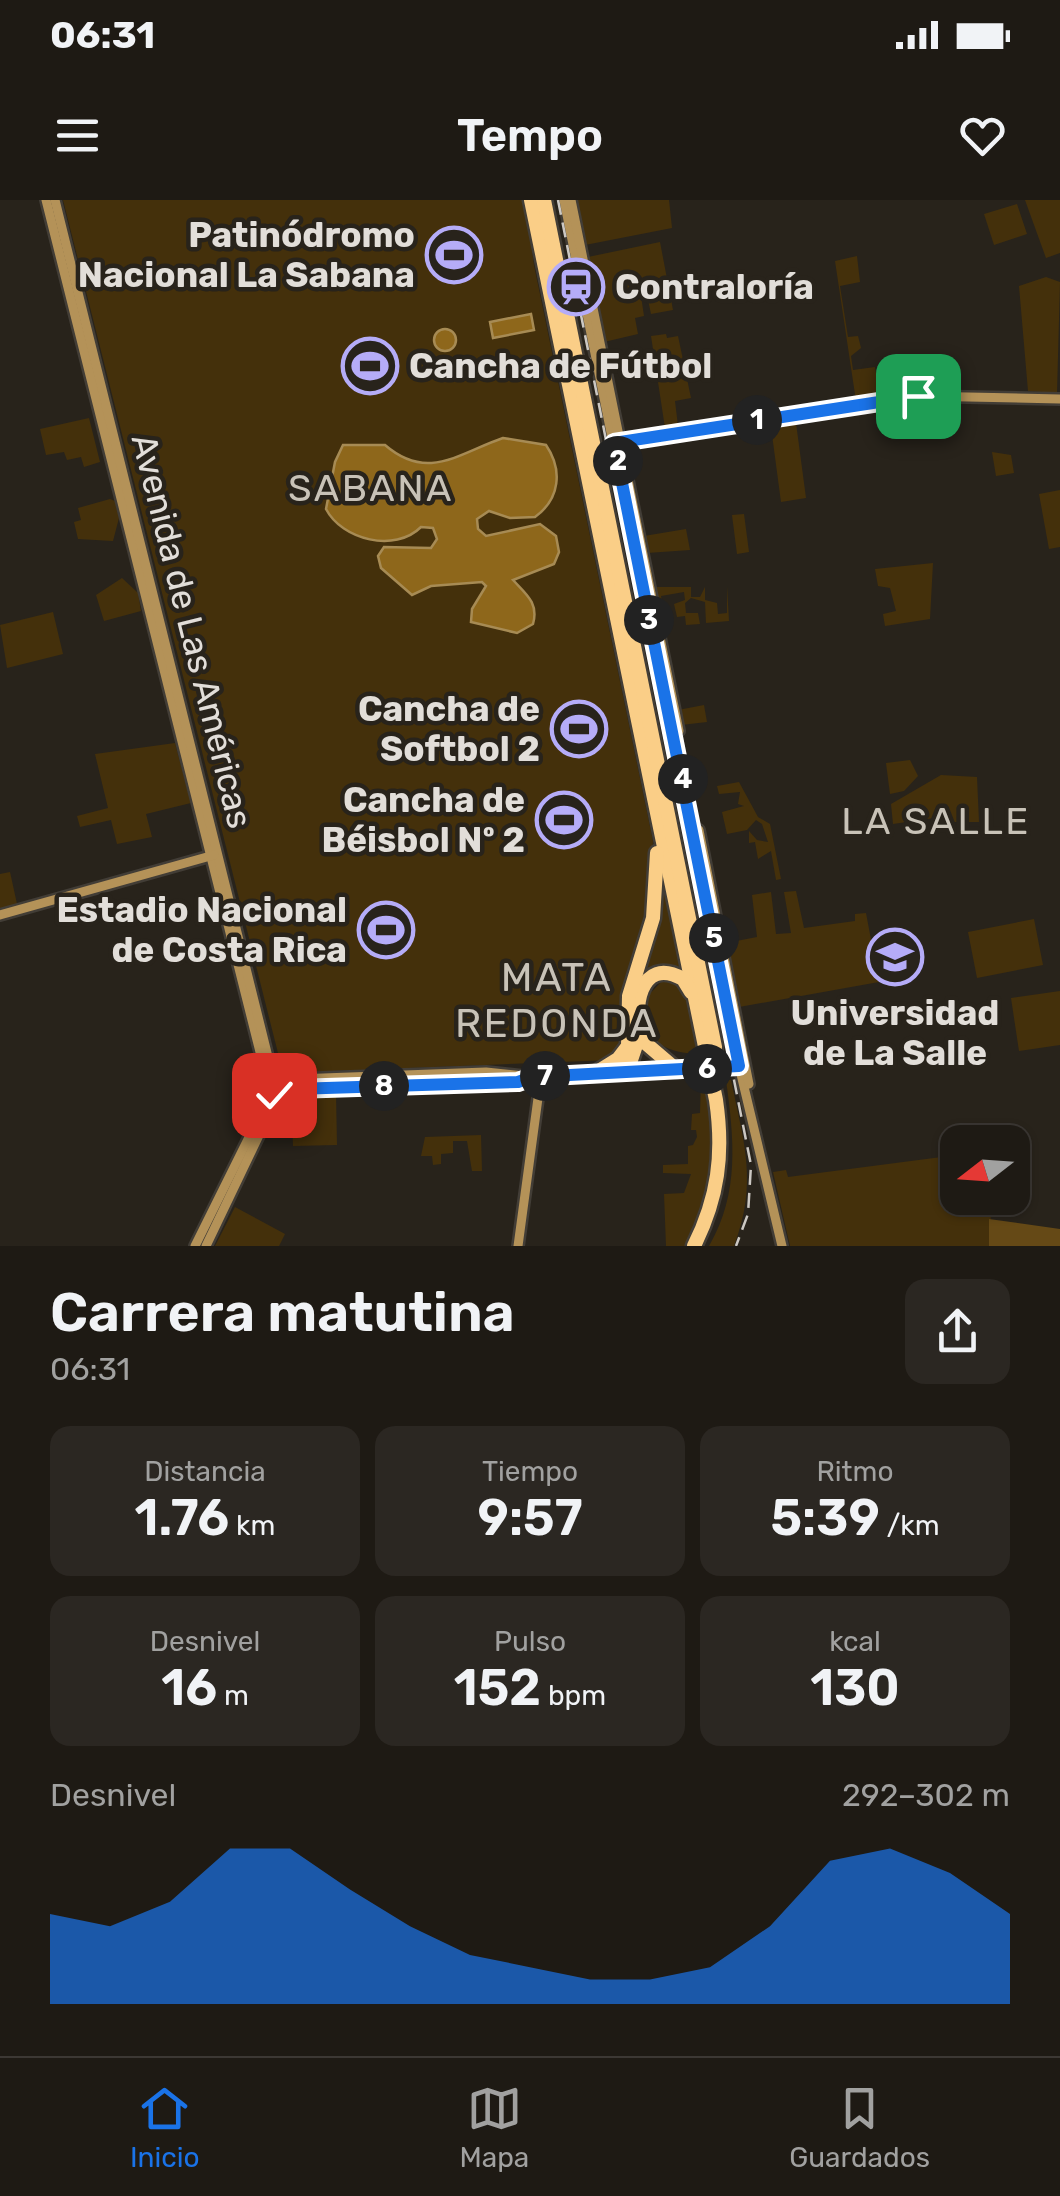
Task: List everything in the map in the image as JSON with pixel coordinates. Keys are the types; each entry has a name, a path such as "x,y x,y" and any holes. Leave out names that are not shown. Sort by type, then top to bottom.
{"highway":[{"path":"531,200 721,1142 714,1200 694,1246"},
{"path":"544,200 636,645 728,1124 726,1185 703,1246"},
{"path":"544,264 552,258 560,282"},
{"path":"615,614 628,650 634,651 636,645"},
{"path":"594,1074 618,1059 628,1046 629,996 652,918 658,866 648,773"},
{"path":"676,1070 654,1055 640,1033 636,1012 641,988 662,974 677,975 687,984 700,1025"},
{"path":"627,1072 640,1033"}],"main road":[{"name":"Avenida de Las Américas","path":"46,200 269,1053 274,1104"},
{"name":"Avenida de Las Américas","path":"55,200 263,1064"},
{"path":"567,200 740,1069 782,1246"},
{"path":"618,442 918,396 1060,399"},
{"path":"0,915 215,854"},
{"path":"269,1053 281,1073 296,1079 740,1069"},
{"path":"263,1064 274,1077 294,1089"},
{"path":"195,1246 259,1117 263,1064"},
{"path":"206,1246 281,1093 294,1089 518,1082 537,1076"},
{"path":"518,1246 537,1076"}],"shaded area":[{"path":"63,200 525,200 534,265 653,841 639,983 624,1037 612,1060 307,1072 280,1061"},
{"path":"576,200 669,200 672,228 585,245"},
{"path":"1025,200 1060,200 1060,253 1046,258"},
{"path":"1017,204 1027,234 994,245 984,214"},
{"path":"660,242 673,310 651,314 647,295 641,296 644,316 635,318 638,334 604,342 588,257"},
{"path":"857,256 860,282 840,286 848,337 858,336 861,348 851,356 853,370 875,367 880,398 856,401 835,261"},
{"path":"1046,277 1060,282 1057,393 1028,391 1019,286"},
{"path":"531,314 534,330 493,338 490,322"},
{"path":"445,329 453,332 453,348 445,351 437,348 434,340 437,332"},
{"path":"666,334 667,338 678,336 691,398 675,401 678,426 665,428 651,336"},
{"path":"89,418 100,462 84,467 81,457 67,460 64,452 46,455 40,429"},
{"path":"796,423 806,498 781,502 771,427"},
{"path":"503,438 546,445 557,474 550,502 535,517 510,518 489,511 477,519 478,529 486,536 540,524 556,536 559,552 554,564 513,580 530,599 534,610 533,624 517,633 471,622 472,609 486,586 482,582 431,586 412,595 381,568 378,556 384,547 431,548 437,539 433,528 421,527 397,540 370,539 344,529 326,509 335,462 343,445 385,445 415,462 430,463 458,457"},
{"path":"992,452 1011,455 1014,473 996,476"},
{"path":"1060,490 1060,547 1049,549 1039,494"},
{"path":"115,501 119,518 113,541 78,539 74,522 81,520 78,508"},
{"path":"744,514 749,552 737,554 732,515"},
{"path":"686,529 690,550 647,553 644,536"},
{"path":"933,563 930,619 885,626 883,614 896,611 890,588 878,586 875,569"},
{"path":"122,578 138,593 141,611 104,621 96,595"},
{"path":"727,586 729,621 706,623 705,602 691,598 685,603 686,613 698,613 700,624 686,625 685,616 677,617 674,604 685,600 684,592 661,596 667,627 663,627 656,587 691,587 691,597 700,597 705,587 705,600 717,603 718,614 727,613"},
{"path":"53,612 63,654 7,668 0,625"},
{"path":"704,705 707,722 681,725 678,710"},
{"path":"175,743 191,803 146,814 152,837 117,844 111,820 80,827 77,816 108,808 95,754"},
{"path":"910,760 918,776 904,791 890,794 886,763"},
{"path":"941,775 977,777 979,822 949,822 948,816 893,824 891,804"},
{"path":"739,782 758,817 770,824 781,879 776,880 771,851 758,859 755,842 749,843 749,831 757,840 768,842 762,824 756,820 747,830 727,834 722,812 744,806 738,804 740,792 719,794 717,786"},
{"path":"664,863 685,976 643,981 660,924"},
{"path":"10,872 17,904 0,909 0,874"},
{"path":"796,891 804,928 855,921 855,914 866,913 879,982 739,1007 726,943 757,937 752,895 771,892 776,934 791,933 784,892"},
{"path":"1034,919 1043,965 977,978 968,932"},
{"path":"662,981 674,982 686,996 699,1054 665,1047 646,1026 642,1002"},
{"path":"1060,991 1060,1045 1019,1051 1011,998"},
{"path":"701,1079 708,1079 713,1124 709,1183 688,1246 666,1246 664,1194 684,1193 691,1174 663,1173 663,1165 688,1164 688,1146 697,1137 696,1130 691,1130 692,1114 700,1113"},
{"path":"726,1080 731,1080 744,1144 745,1202 734,1246 709,1246 726,1206 730,1185 732,1144"},
{"path":"336,1095 337,1145 293,1146 291,1096"},
{"path":"481,1135 482,1171 472,1171 467,1141 453,1141 453,1153 441,1154 441,1164 433,1165 432,1156 421,1156 425,1137"},
{"path":"940,1157 940,1215 991,1215 989,1246 790,1246 773,1172 786,1170 788,1177"},
{"path":"235,1207 285,1234 279,1246 215,1246"},
{"path":"989,1219 1060,1229 1060,1246 989,1246"}],"railway":[{"path":"558,200 751,1165 748,1214 736,1246"}],"place":[{"name":"Patinódromo Nacional La Sabana","path":"454,255"},
{"name":"Contraloría","path":"576,287"},
{"name":"Cancha de Fútbol","path":"370,366"},
{"name":"Cancha de Softbol 2","path":"579,729"},
{"name":"Cancha de Béisbol Nº 2","path":"564,820"},
{"name":"Estadio Nacional de Costa Rica","path":"386,930"},
{"name":"Universidad de La Salle","path":"895,957"}],"district":[{"name":"SABANA","path":"371,488"},
{"name":"LA SALLE","path":"936,821"},
{"name":"MATA REDONDA","path":"557,1000"}],"route":[{"path":"274,1095 274,1104 285,1090 294,1089 518,1082 532,1077 739,1066 614,443 918,396"}]}
